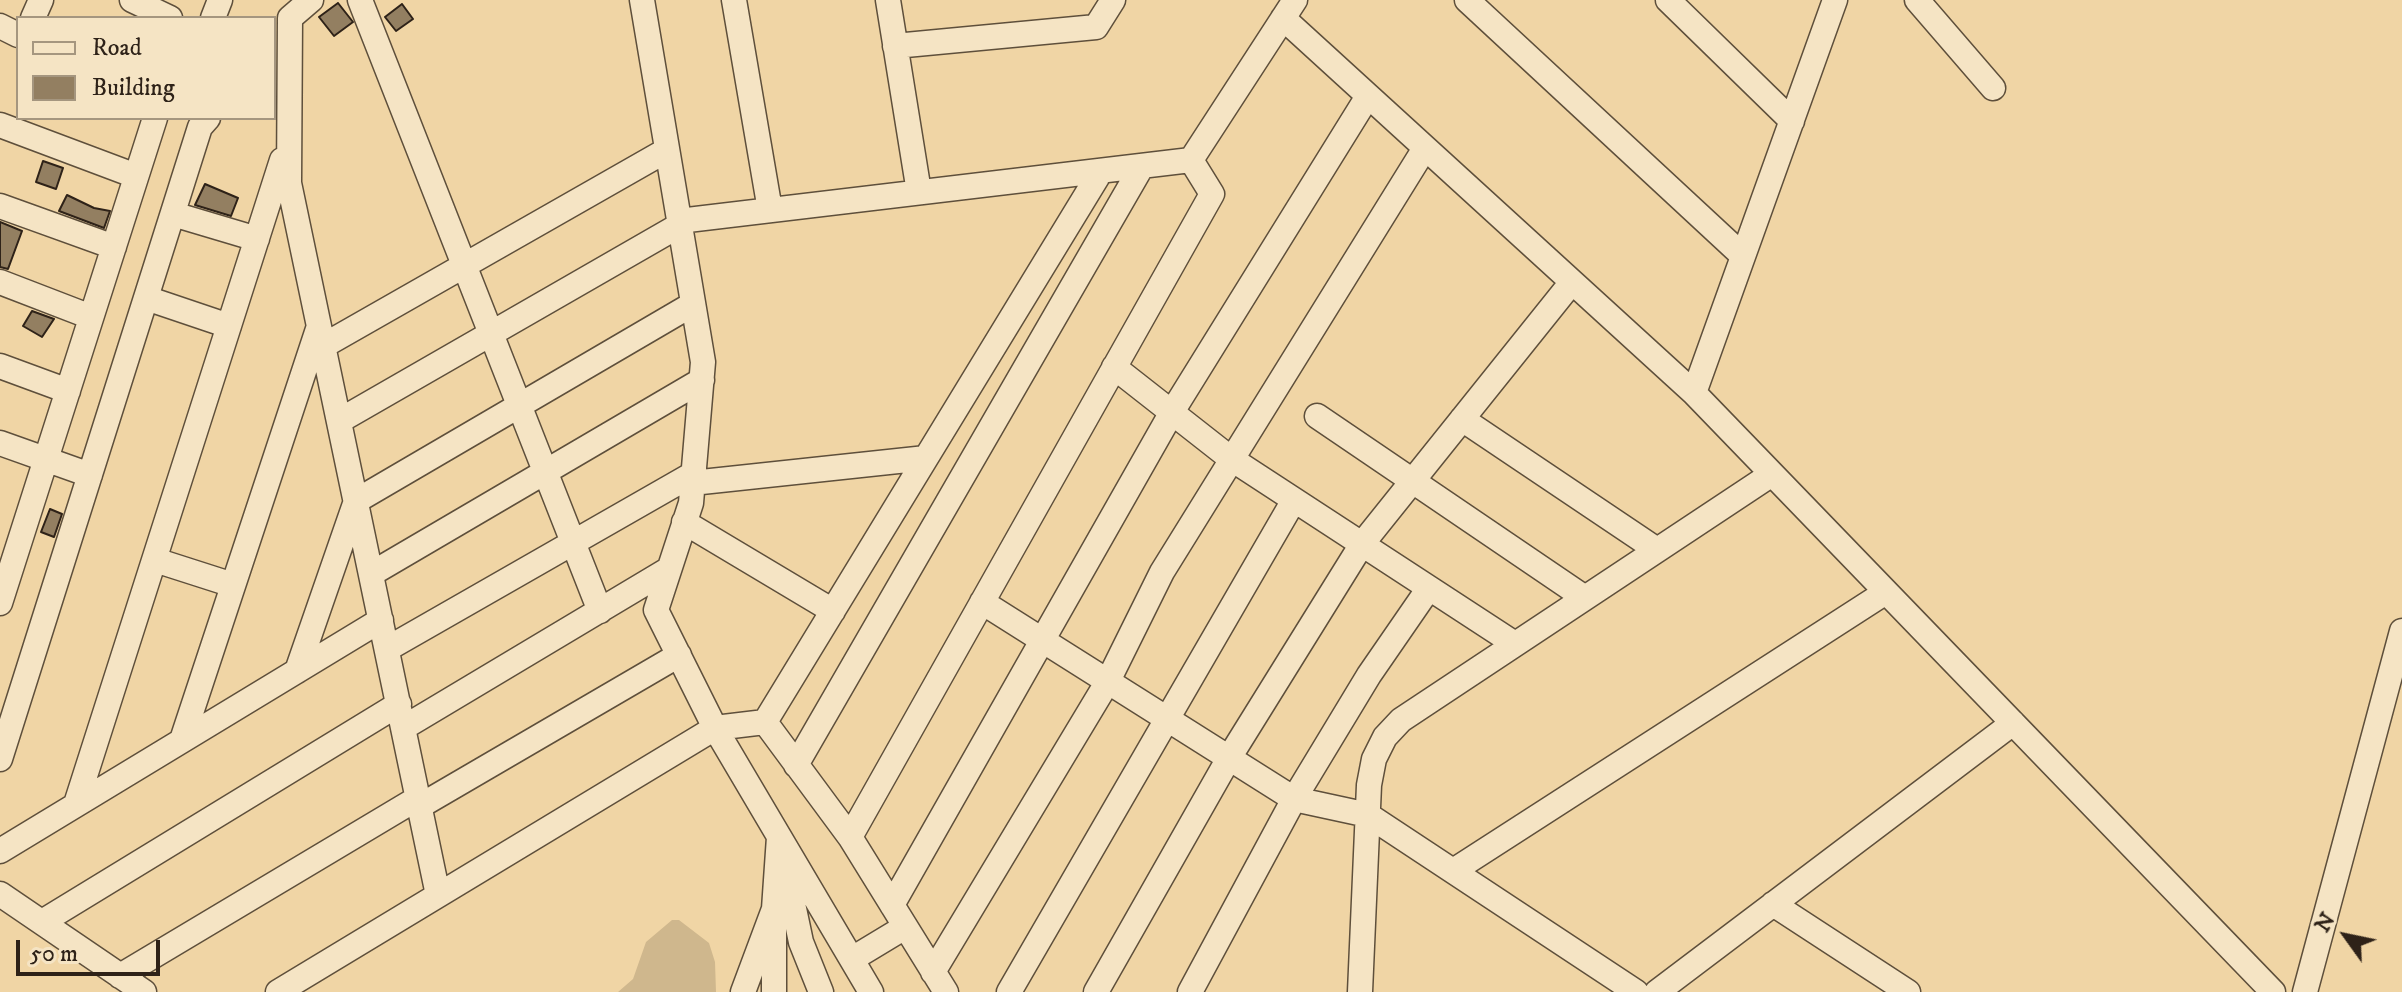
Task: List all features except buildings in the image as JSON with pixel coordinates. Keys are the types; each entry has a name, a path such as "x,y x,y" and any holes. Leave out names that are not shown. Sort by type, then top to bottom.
{"street":[{"path":"132,0 166,16"},
{"path":"276,36 311,0"},
{"path":"642,0 703,362 693,478 684,522 656,610 715,728 871,992"},
{"path":"734,0 770,210"},
{"path":"888,0 919,192"},
{"path":"895,46 1096,27 1113,0"},
{"path":"1467,0 1743,256"},
{"path":"1668,0 1792,121"},
{"path":"1694,393 1835,0"},
{"path":"1917,0 1993,88"},
{"path":"365,2 600,611"},
{"path":"1191,160 1289,9 1368,96 1694,393 2273,992"},
{"path":"290,18 289,183 438,895"},
{"path":"892,905 1172,412 1368,96"},
{"path":"0,603 10,534 46,459 154,120"},
{"path":"0,759 200,127 206,120"},
{"path":"0,125 136,176"},
{"path":"76,804 289,139"},
{"path":"765,722 850,837 940,982 1108,681 1162,572 1425,148"},
{"path":"182,740 321,336 465,266 667,150"},
{"path":"339,421 680,223 1191,160"},
{"path":"850,837 1212,194 1191,160"},
{"path":"796,765 1142,166"},
{"path":"765,722 1101,171"},
{"path":"0,206 114,247"},
{"path":"173,214 257,239"},
{"path":"0,282 91,317"},
{"path":"1096,992 1229,758 1362,544 1572,282"},
{"path":"146,298 229,326"},
{"path":"297,671 356,501 693,304"},
{"path":"0,366 68,391"},
{"path":"1114,367 1230,458 1515,644"},
{"path":"371,574 702,380"},
{"path":"1317,416 1585,598"},
{"path":"1462,419 1657,550"},
{"path":"0,443 90,475"},
{"path":"387,649 693,478 926,458"},
{"path":"1360,992 1368,815 1374,759 1385,737 1401,720 1772,474"},
{"path":"1009,992 1294,500"},
{"path":"684,522 833,611"},
{"path":"155,560 233,585"},
{"path":"42,922 401,716 600,611 669,569"},
{"path":"1190,992 1294,799 1369,675 1429,588"},
{"path":"1453,871 1886,592"},
{"path":"982,602 1294,799 1368,815 1636,992"},
{"path":"0,851 381,620"},
{"path":"2305,992 2402,631"},
{"path":"120,976 679,655"},
{"path":"278,992 715,728 765,722"},
{"path":"1657,992 2013,723"},
{"path":"774,992 774,909 779,837"},
{"path":"779,837 801,942 821,992"},
{"path":"0,894 144,992"},
{"path":"1773,904 1908,992"},
{"path":"743,992 774,909"},
{"path":"852,959 905,927"}],"shaded area":[{"path":"672,920 679,920 709,943 715,962 716,992 618,992 633,979 646,942"}]}
